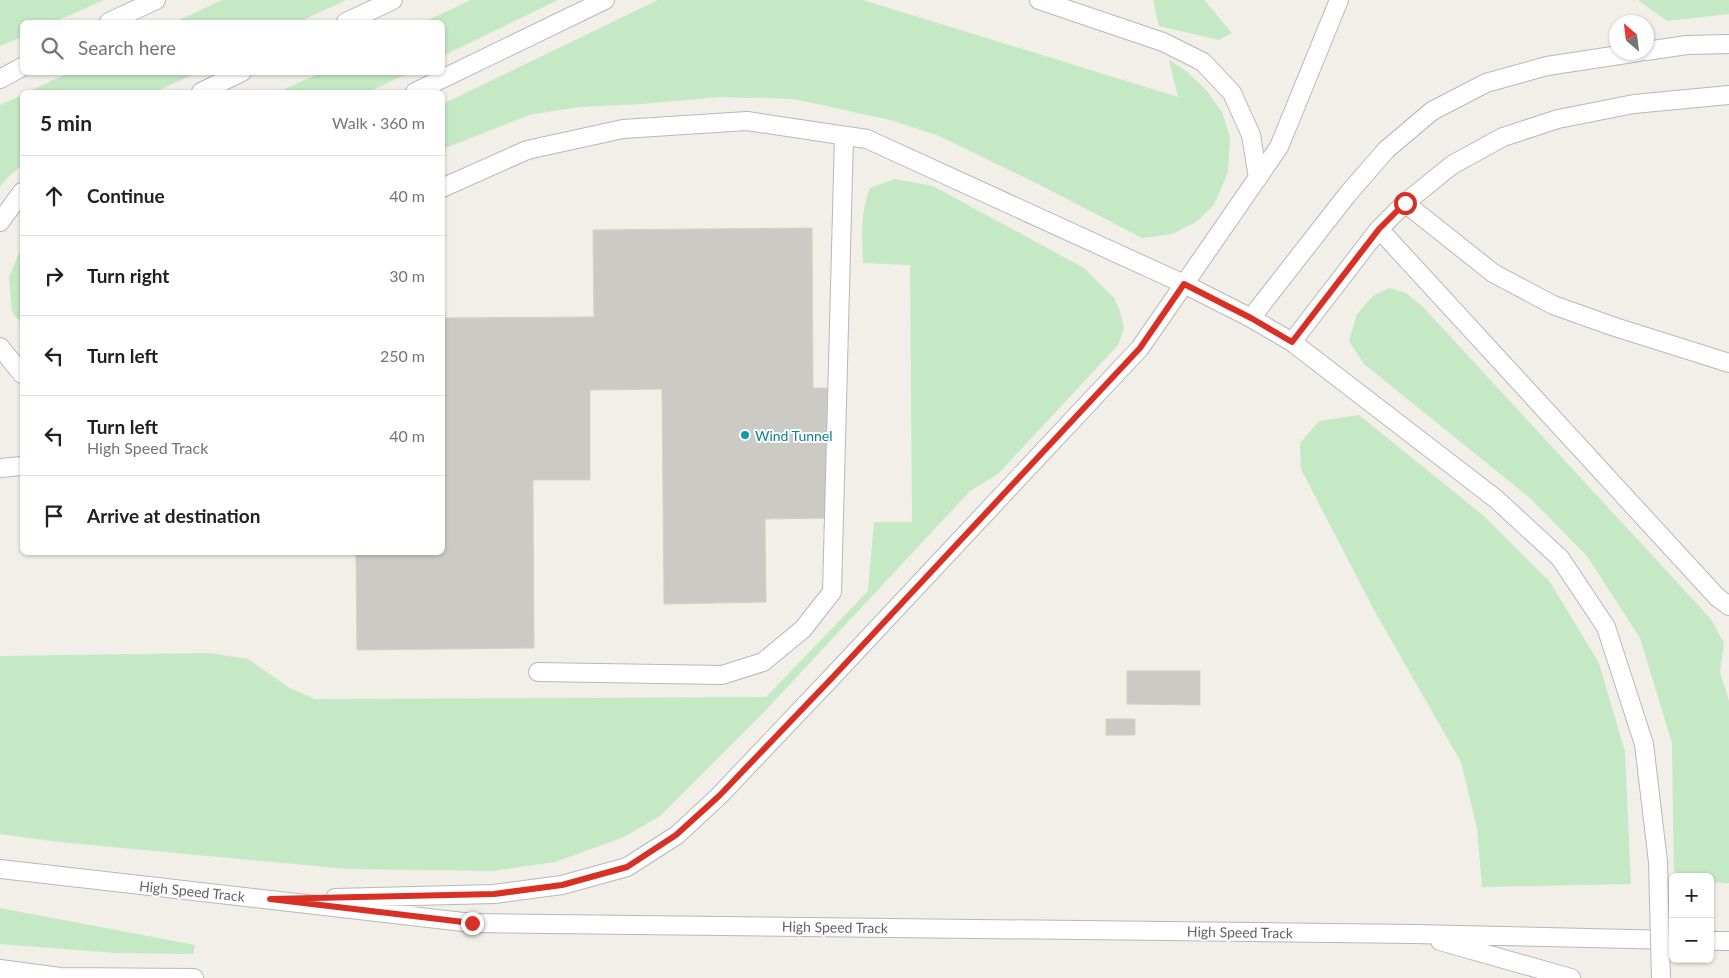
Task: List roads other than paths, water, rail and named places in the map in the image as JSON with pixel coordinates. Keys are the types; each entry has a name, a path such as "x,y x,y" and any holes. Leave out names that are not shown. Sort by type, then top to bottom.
{"lane":[{"path":"113,20 156,0"},
{"path":"350,20 392,0"},
{"path":"419,90 605,0"},
{"path":"1039,0 1163,42 1203,62 1232,93 1251,135 1258,178"},
{"path":"270,899 494,894 562,885 627,867 676,835 719,796 832,678 1140,348 1279,147 1339,0"},
{"path":"1654,50 1688,45 1729,44"},
{"path":"1251,318 1347,195 1386,150 1432,111 1486,83 1548,66 1609,57"},
{"path":"0,71 20,63"},
{"path":"0,79 20,68"},
{"path":"205,90 236,75"},
{"path":"1292,342 1379,229 1405,203 1452,165 1503,137 1558,119 1634,104 1729,95"},
{"path":"445,187 527,150 623,129 747,121 867,139 1184,284 1251,318 1292,342 1496,499 1560,558 1606,627 1644,744 1658,862 1661,978"},
{"path":"538,672 722,675 763,662 803,629 832,592 844,136"},
{"path":"0,222 20,195"},
{"path":"1405,203 1493,273 1553,305 1729,363"},
{"path":"1379,229 1716,597 1729,606"},
{"path":"0,347 20,372"},
{"path":"0,468 20,466"},
{"name":"High Speed Track","path":"0,870 472,923 1414,934 1669,940"},
{"path":"1414,934 1572,978"},
{"path":"1714,941 1729,942"},
{"path":"0,969 60,977 194,978"}],"place":[{"name":"Wind Tunnel","path":"745,435"}]}
